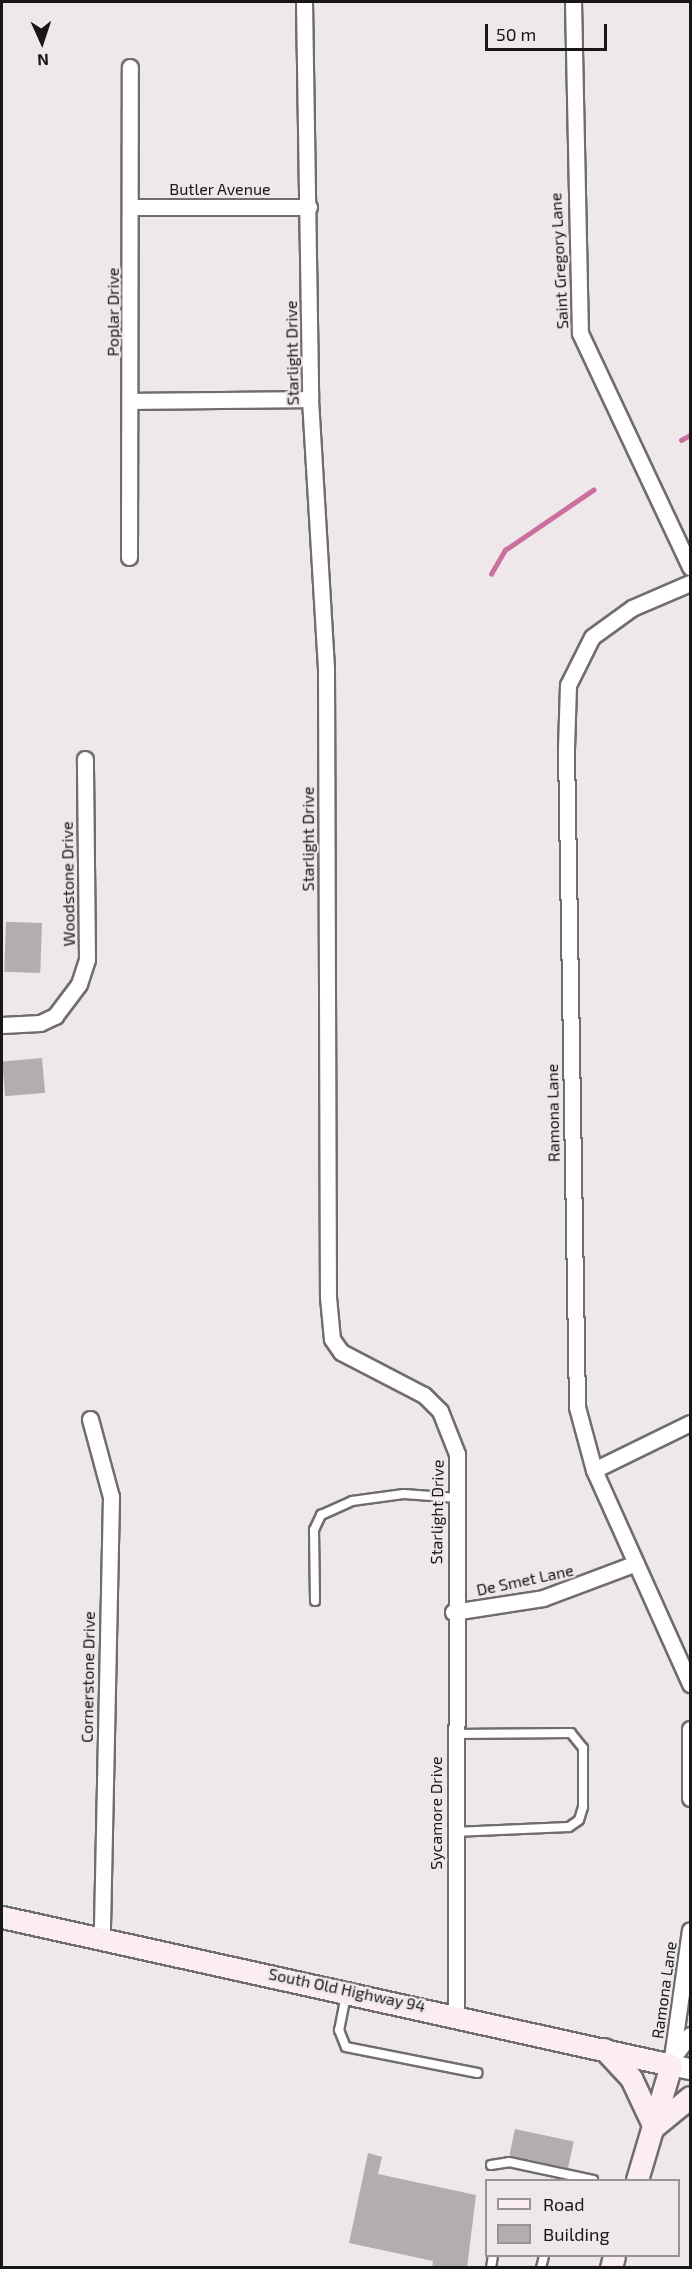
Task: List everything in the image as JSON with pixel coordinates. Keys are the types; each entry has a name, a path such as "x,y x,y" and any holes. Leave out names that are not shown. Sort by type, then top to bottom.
{"main road":[{"name":"South Old Highway 94","path":"2,1917 347,1990 679,2064"},
{"path":"604,2049 631,2078 654,2127"},
{"path":"638,2179 654,2127 679,2064"},
{"path":"654,2127 690,2097"}],"street":[{"name":"Starlight Drive","path":"304,2 309,207 309,399 326,669 332,1339 352,1361 424,1395 440,1411 457,1454 458,1498 453,1612"},
{"name":"Saint Gregory Lane","path":"573,2 580,333 690,567"},
{"name":"Poplar Drive","path":"129,557 132,401 130,67"},
{"name":"Butler Avenue","path":"132,207 309,207"},
{"path":"132,401 309,399"},
{"name":"Ramona Lane","path":"690,583 632,608 592,637 568,685 574,1382 594,1470 690,1684"},
{"name":"Woodstone Drive","path":"2,1025 40,1023 55,1016 80,984 87,959 85,759"},
{"name":"Cornerstone Drive","path":"90,1419 111,1497 102,1939"},
{"path":"594,1470 690,1424"},
{"name":"De Smet Lane","path":"453,1612 543,1598 636,1563"},
{"name":"Sycamore Drive","path":"453,1612 456,2014"},
{"path":"690,1729 690,1798"},
{"name":"Ramona Lane","path":"679,2064 690,1930"},
{"name":"Ramona Lane","path":"679,2064 690,2035"}],"lane":[{"path":"315,1601 314,1530 321,1515 352,1501 404,1494 458,1498"},
{"path":"454,1734 571,1733 583,1748 583,1807 574,1824 531,1832 454,1832"},
{"path":"347,1990 339,2030 346,2047 477,2073"},
{"path":"491,2165 509,2162 584,2179"}],"building":[{"path":"6,922 42,923 40,973 4,972"},
{"path":"42,1058 45,1093 5,1096 2,1061"},
{"path":"515,2129 574,2141 568,2168 509,2155"},
{"path":"368,2153 382,2157 378,2174 476,2195 467,2268 432,2268 433,2261 349,2243"}],"waterway":[{"path":"681,440 690,435"},
{"path":"491,574 505,550 593,490"}]}
